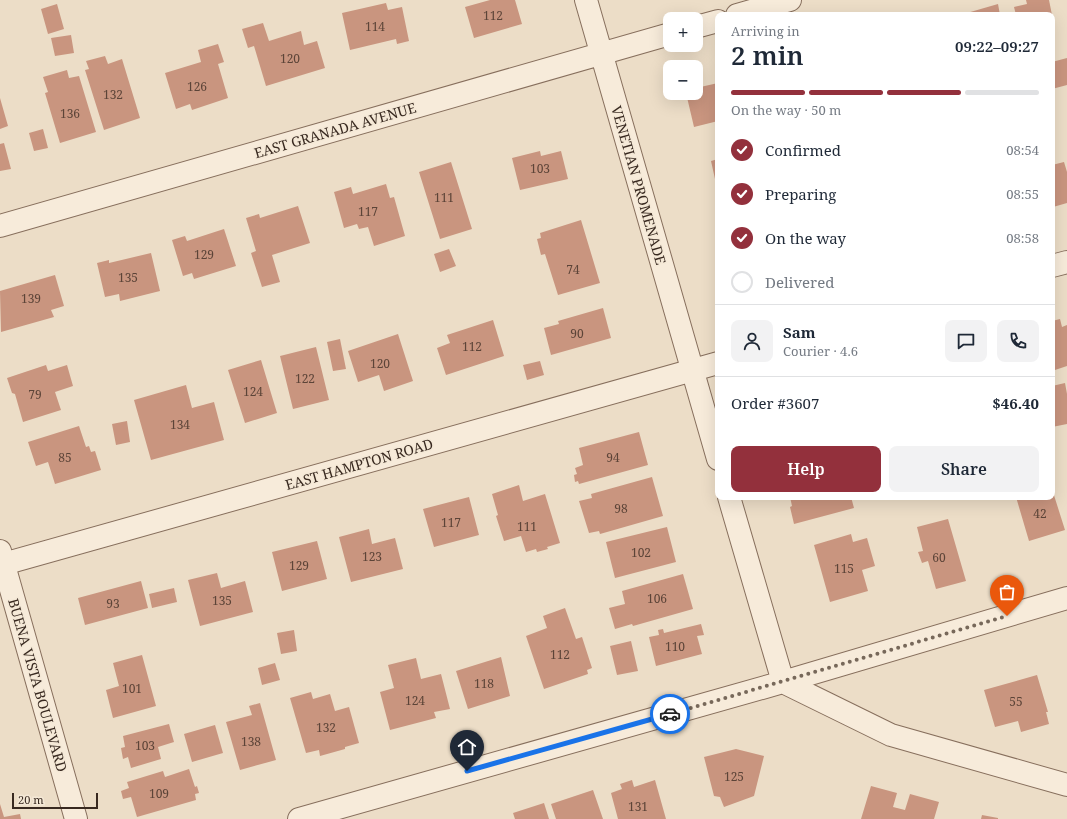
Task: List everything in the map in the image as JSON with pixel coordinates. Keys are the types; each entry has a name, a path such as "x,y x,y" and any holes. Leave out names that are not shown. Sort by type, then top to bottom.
{"street":[{"name":"VENETIAN PROMENADE","path":"586,0 715,449"},
{"path":"748,12 790,0"},
{"path":"703,25 715,22"},
{"name":"EAST GRANADA AVENUE","path":"0,226 663,36"},
{"path":"1055,265 1067,262"},
{"name":"EAST HAMPTON ROAD","path":"1,560 715,363"},
{"path":"730,500 783,682 891,735 1067,785"},
{"name":"BUENA VISTA BOULEVARD","path":"1,560 76,819"},
{"path":"299,819 783,682 1067,598"}],"building":[{"path":"490,0 515,0 522,24 474,38 465,7"},
{"path":"1026,0 1049,0 1051,12 1015,12 1014,7 1027,4"},
{"path":"386,3 388,10 402,7 409,41 397,44 396,39 350,50 342,13"},
{"path":"57,4 64,29 48,34 41,9"},
{"path":"998,4 999,12 970,12"},
{"path":"263,23 269,41 301,31 304,45 317,41 325,68 266,86 254,46 248,48 242,29"},
{"path":"71,35 74,53 55,56 51,38"},
{"path":"218,44 224,62 218,64 228,98 192,110 190,104 176,109 165,73 201,62 198,50"},
{"path":"105,56 108,64 122,59 140,118 104,130 85,70 89,69 86,61"},
{"path":"1067,58 1067,85 1055,88 1055,61"},
{"path":"67,70 69,78 79,76 96,132 60,143 45,93 48,92 43,77"},
{"path":"715,84 715,122 694,127 688,100 703,100 703,86"},
{"path":"0,98 8,126 0,129"},
{"path":"43,129 48,148 34,151 29,133"},
{"path":"4,143 11,169 0,171 0,144"},
{"path":"540,151 541,156 561,151 568,179 520,190 512,158"},
{"path":"715,160 715,179 711,161"},
{"path":"451,162 472,229 440,239 419,172"},
{"path":"1064,162 1067,172 1067,203 1055,206 1055,164"},
{"path":"386,184 390,198 394,197 405,236 374,246 368,227 359,229 357,224 344,228 334,192 351,187 353,194"},
{"path":"298,206 310,243 272,255 280,282 262,287 251,253 256,251 246,218 259,214 260,218"},
{"path":"581,220 600,283 558,295 545,254 541,255 537,239 541,238 540,233"},
{"path":"224,229 236,266 194,279 192,273 183,276 172,240 185,236 187,241"},
{"path":"449,249 456,266 440,272 434,254"},
{"path":"151,253 160,291 120,301 119,294 105,297 97,263 109,260 109,263"},
{"path":"55,275 64,306 51,310 54,317 1,332 0,291"},
{"path":"603,308 611,338 551,355 544,328 559,324 558,321"},
{"path":"1060,319 1062,327 1067,325 1067,366 1055,370 1055,320"},
{"path":"493,320 504,356 446,375 437,348 450,343 447,335"},
{"path":"398,334 413,381 384,391 379,375 358,382 348,351"},
{"path":"340,339 346,369 333,371 327,342"},
{"path":"316,347 329,400 293,409 280,356"},
{"path":"261,360 277,413 245,423 228,370"},
{"path":"540,361 544,375 527,380 523,365"},
{"path":"46,365 48,371 67,365 73,386 55,392 61,410 23,422 15,394 12,393 7,378"},
{"path":"1065,383 1067,394 1067,424 1055,426 1055,385"},
{"path":"186,385 192,408 214,402 224,440 151,460 134,400"},
{"path":"127,421 130,442 116,445 112,424"},
{"path":"79,426 86,447 89,446 91,452 95,451 101,470 55,484 48,462 36,466 28,442"},
{"path":"639,432 648,465 579,484 578,481 575,482 574,475 577,474 575,468 583,465 579,448"},
{"path":"652,477 663,516 600,534 599,531 589,533 579,501 592,498 591,494"},
{"path":"519,485 523,501 545,494 560,543 547,547 548,549 537,552 536,549 526,552 521,536 504,541 496,516 498,515 492,494"},
{"path":"469,497 479,535 434,547 423,509"},
{"path":"1055,498 1065,530 1029,541 1017,500 1055,500"},
{"path":"791,500 852,500 854,508 794,524 790,507 792,506"},
{"path":"948,519 966,581 936,589 928,561 922,563 918,552 923,551 917,527"},
{"path":"667,527 676,562 615,578 606,542"},
{"path":"369,529 372,544 395,538 403,569 351,582 339,537"},
{"path":"851,534 853,542 867,538 875,566 862,570 868,591 830,602 814,545"},
{"path":"317,541 327,579 282,591 272,552"},
{"path":"217,573 221,588 245,581 253,612 200,626 188,580"},
{"path":"683,574 693,609 633,626 632,624 615,629 609,608 625,604 622,591"},
{"path":"141,581 148,608 85,625 78,598"},
{"path":"174,588 177,602 152,608 149,594"},
{"path":"565,608 576,639 582,637 592,668 587,670 588,674 544,689 526,636 547,628 543,616"},
{"path":"701,624 704,635 697,636 702,654 656,666 649,637 659,635 658,630 663,629 664,633"},
{"path":"294,630 297,651 281,654 277,633"},
{"path":"631,641 638,671 617,675 610,646"},
{"path":"142,655 156,706 113,718 106,690 119,686 113,663"},
{"path":"501,657 510,696 468,709 456,671"},
{"path":"416,658 421,679 441,674 450,709 434,712 436,718 390,730 380,692 394,688 388,665"},
{"path":"275,663 280,680 262,685 258,668"},
{"path":"1037,675 1048,712 1046,712 1049,724 1021,732 1018,721 995,727 984,690"},
{"path":"311,692 313,699 330,694 335,711 349,707 359,743 345,747 345,749 320,756 319,750 306,753 290,698"},
{"path":"260,703 276,760 240,770 226,722 252,715 249,706"},
{"path":"169,724 174,742 158,747 161,759 131,768 128,757 123,759 121,748 125,747 123,736"},
{"path":"215,725 223,753 192,762 184,734"},
{"path":"736,749 764,756 754,796 724,807 720,797 714,796 704,757"},
{"path":"189,769 195,787 197,786 199,793 195,794 196,800 137,817 131,797 123,799 121,791 129,788 127,782 163,771 165,777"},
{"path":"632,780 634,787 655,780 666,819 618,819 611,793 622,789 620,784"},
{"path":"871,786 897,793 893,807 905,810 910,794 939,802 934,819 861,819"},
{"path":"593,790 603,819 556,819 551,804"},
{"path":"544,803 549,819 515,819 513,813"},
{"path":"0,804 4,817 20,814 21,819 0,819"},
{"path":"982,815 998,818 998,819 981,819"}],"way so far":[{"path":"670,714 1007,616"}],"route":[{"path":"467,771 670,714"}]}
